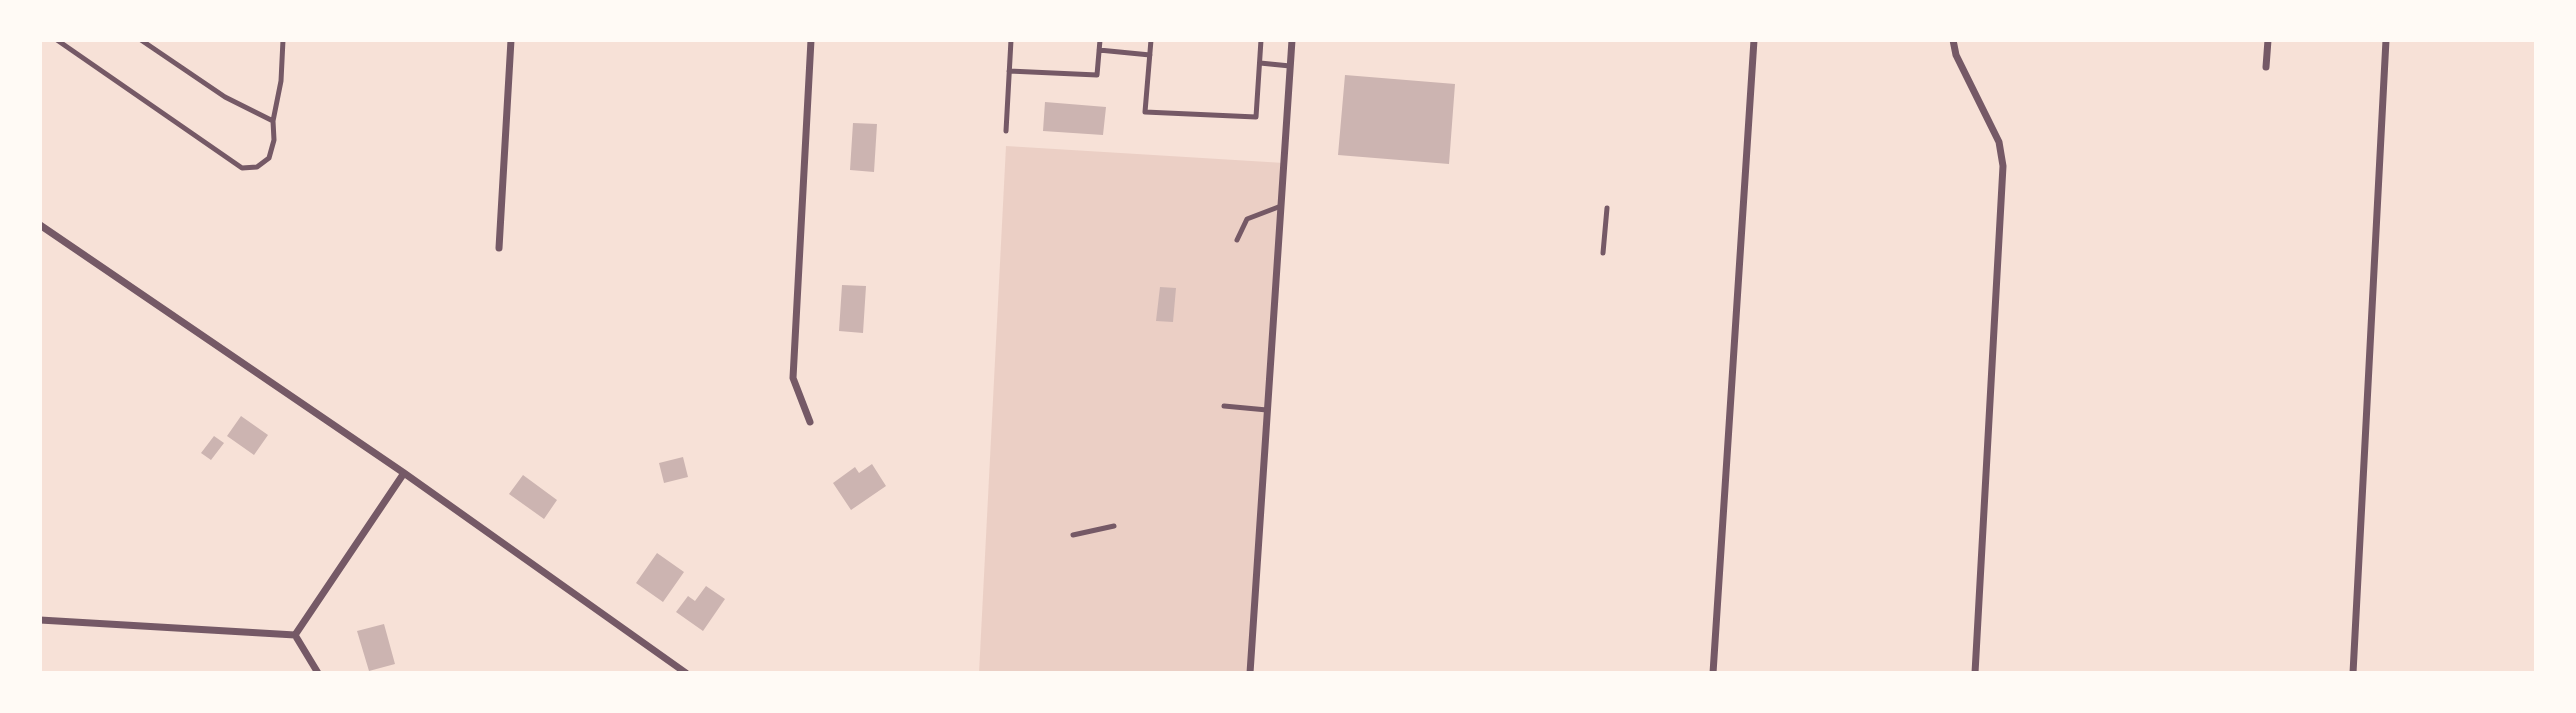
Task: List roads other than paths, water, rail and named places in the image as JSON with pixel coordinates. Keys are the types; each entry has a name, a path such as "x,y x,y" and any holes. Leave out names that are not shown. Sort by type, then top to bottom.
{"street":[{"path":"499,248 511,40"},
{"path":"810,422 793,378 811,40"},
{"path":"1250,673 1292,40"},
{"path":"1713,673 1754,40"},
{"path":"1953,40 1956,55 1999,142 2003,166 1975,673"},
{"path":"2266,67 2268,40"},
{"path":"2353,673 2386,40"},
{"path":"40,225 404,473 687,673"},
{"path":"295,635 404,473"},
{"path":"40,620 295,635"},
{"path":"295,635 318,673"}],"lane":[{"path":"57,40 242,168 257,167 269,158 274,140 283,40"},
{"path":"141,40 225,97 274,121"},
{"path":"1006,131 1011,40"},
{"path":"1009,71 1097,75 1100,40"},
{"path":"1151,40 1145,112 1256,117 1261,40"},
{"path":"1099,50 1150,55"},
{"path":"1260,63 1290,66"},
{"path":"1237,240 1247,219 1281,206"},
{"path":"1603,253 1606,208"},
{"path":"1224,406 1267,410"},
{"path":"1073,535 1114,526"}]}
